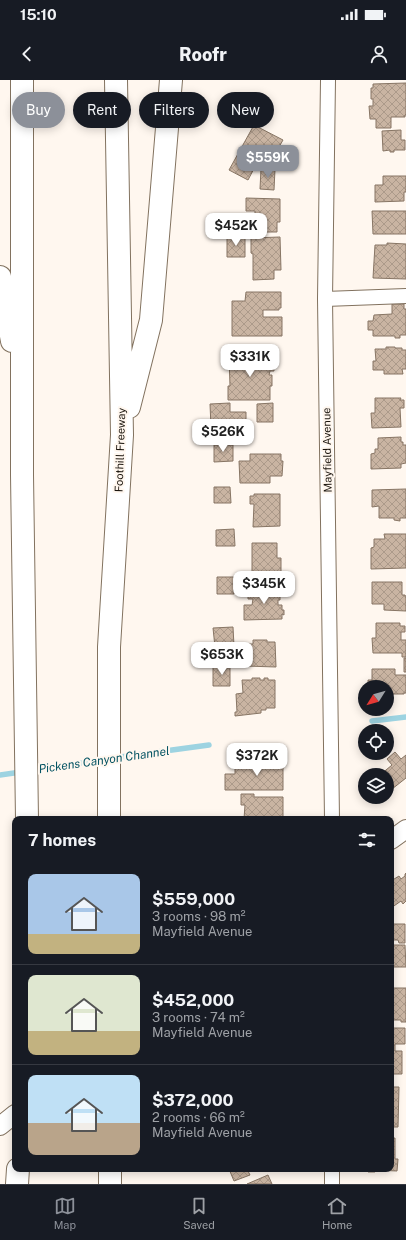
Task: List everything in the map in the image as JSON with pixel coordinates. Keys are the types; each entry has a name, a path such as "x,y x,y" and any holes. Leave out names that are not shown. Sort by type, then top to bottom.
{"highway":[{"path":"22,80 22,396 27,816"},
{"name":"Foothill Freeway","path":"109,816 109,647 122,435 116,80"},
{"path":"122,435 151,320 171,80"},
{"path":"0,277 22,396"},
{"path":"17,1184 18,1172"},
{"path":"32,1172 33,1184"},
{"path":"110,1172 110,1184"}],"street":[{"name":"Mayfield Avenue","path":"328,80 325,299 332,816"},
{"path":"325,299 406,296"},
{"path":"394,838 406,829"},
{"path":"0,1126 12,1116"},
{"path":"332,1172 332,1184"}],"building":[{"path":"406,83 405,117 391,117 391,128 376,128 376,119 370,119 369,106 373,106 373,99 371,99 371,88 373,88 373,84"},
{"path":"252,128 260,128 283,140 268,166 258,161 248,180 229,170"},
{"path":"401,130 401,140 405,140 405,150 394,150 394,152 390,152 390,150 383,151 382,131"},
{"path":"261,169 275,169 274,190 260,189"},
{"path":"383,176 406,176 406,192 404,192 404,201 375,202 375,185 383,185"},
{"path":"246,198 280,199 280,222 277,222 277,232 255,232 255,211 246,211"},
{"path":"372,211 406,211 406,234 373,234"},
{"path":"227,237 245,237 245,257 227,257"},
{"path":"280,237 281,270 274,270 274,279 253,280 253,254 251,253 251,238"},
{"path":"387,243 406,244 406,279 373,278 375,245 387,245"},
{"path":"246,292 281,292 281,308 279,308 279,310 263,310 263,317 282,317 282,336 232,336 232,301 245,301"},
{"path":"392,304 404,304 404,309 406,309 406,335 400,335 400,338 395,338 395,336 373,336 373,330 368,330 368,321 373,321 374,315 392,314"},
{"path":"386,347 402,348 402,350 406,350 406,369 402,369 403,374 384,374 384,370 373,370 373,361 376,361 375,349 386,349"},
{"path":"229,356 252,356 252,369 254,369 254,359 274,358 274,371 270,371 269,375 272,375 270,400 228,400 228,386 230,386"},
{"path":"375,398 401,398 400,400 404,400 404,408 400,408 401,427 372,428 371,413 375,413"},
{"path":"230,403 230,412 246,412 246,423 250,423 251,436 221,436 220,427 211,427 210,404"},
{"path":"273,403 273,422 257,422 257,404"},
{"path":"401,437 401,442 403,442 403,445 406,445 406,463 401,464 401,468 371,469 371,454 375,453 375,449 378,449 378,438"},
{"path":"214,445 233,445 233,461 214,462"},
{"path":"250,454 281,454 281,461 283,461 282,476 270,476 270,483 240,483 239,461 250,461"},
{"path":"214,487 230,487 231,503 214,503"},
{"path":"406,489 406,518 400,518 400,521 394,520 394,518 379,518 379,506 372,507 372,490"},
{"path":"254,494 280,494 280,526 253,527 254,504 250,504 250,496 254,496"},
{"path":"234,529 235,546 216,546 216,530"},
{"path":"384,534 406,534 406,568 371,569 371,548 374,547 374,539 385,539"},
{"path":"252,543 277,543 277,558 281,558 281,574 252,572"},
{"path":"217,577 234,577 234,594 217,594"},
{"path":"372,582 402,582 402,595 405,595 406,597 406,611 384,610 384,604 372,604"},
{"path":"248,589 278,589 278,591 280,591 280,600 278,600 278,605 282,605 282,610 284,610 282,619 244,620 244,605 252,605 253,599 248,599"},
{"path":"376,623 400,623 400,626 405,626 405,632 401,632 401,640 406,640 406,657 402,657 402,653 373,653 372,638 376,638"},
{"path":"233,627 234,646 215,647 213,628"},
{"path":"253,640 267,640 267,642 275,642 276,667 245,666 245,644 253,644"},
{"path":"404,658 406,658 406,672 404,672"},
{"path":"213,666 230,666 230,686 213,686"},
{"path":"372,669 395,669 395,675 406,675 406,693 394,694 394,680 372,680"},
{"path":"252,678 260,678 260,680 264,680 264,678 268,678 268,680 275,680 275,708 266,708 266,710 261,710 261,713 235,716 235,712 237,712 236,694 243,693 242,680 252,680"},
{"path":"395,752 401,759 406,755 406,778 394,787 394,768 388,768 392,765 388,760 394,760"},
{"path":"268,760 283,760 283,790 225,790 225,774 235,774 235,765 268,762"},
{"path":"241,794 254,794 254,797 283,797 283,816 244,816 245,805 241,805"},
{"path":"406,873 406,901 403,904 401,901 394,906 394,879 399,876 401,879 405,876"},
{"path":"394,924 405,924 405,943 399,943 398,940 394,940"},
{"path":"394,945 405,945 406,967 394,967"},
{"path":"394,988 406,988 406,1022 401,1022 401,1020 394,1020"},
{"path":"394,1028 405,1028 405,1044 395,1044 395,1051 402,1051 402,1074 394,1074"},
{"path":"394,1087 399,1087 398,1127 394,1127"},
{"path":"394,1138 395,1159 398,1159 397,1171 394,1171"},
{"path":"230,1172 248,1172 250,1175 234,1181"},
{"path":"268,1175 272,1184 247,1184"}],"waterway":[{"name":"Pickens Canyon Channel","path":"372,721 406,717"},
{"name":"Pickens Canyon Channel","path":"113,758 209,745"},
{"name":"Pickens Canyon Channel","path":"30,770 105,760"},
{"name":"Pickens Canyon Channel","path":"0,775 21,772"}]}
